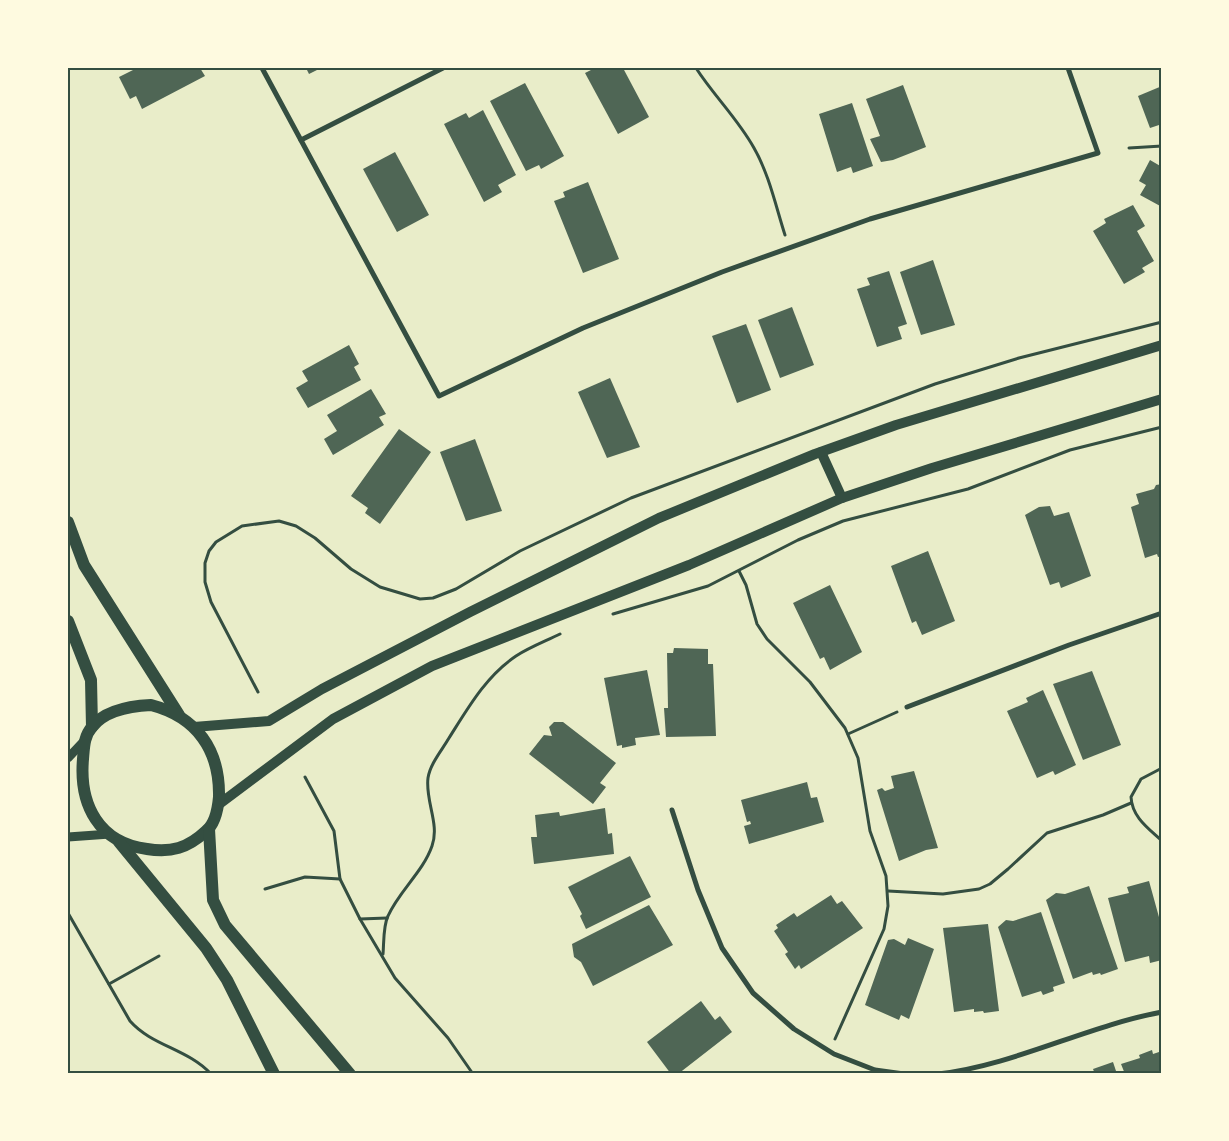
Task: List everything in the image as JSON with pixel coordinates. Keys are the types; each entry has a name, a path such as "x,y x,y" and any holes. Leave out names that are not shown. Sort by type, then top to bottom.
{"main road":[{"path":"194,727 269,721 322,689 470,612 659,518 821,452 896,425 1162,345"},
{"path":"218,805 333,719 432,666 689,565 842,498 932,468 1162,399"},
{"path":"821,452 842,498"},
{"path":"68,522 84,564 179,716"},
{"path":"68,622 91,680 92,727"},
{"path":"274,1074 227,980 206,948 115,838 96,821 86,805 82,772 85,740 92,727 108,714 137,706 151,706 179,716 194,727 210,749 217,767 218,805 209,829 213,900 225,926 350,1074"},
{"path":"115,838 136,848 156,851 178,849 193,843 209,829"}],"street":[{"path":"262,68 439,396 583,328 790,248 870,219 1098,153 1068,68"},
{"path":"301,140 443,68"},
{"path":"907,707 1069,645 1162,613"},
{"path":"68,758 85,740"},
{"path":"672,810 698,890 722,948 752,993 794,1029 830,1051 875,1072 904,1074"},
{"path":"68,837 115,838"},
{"path":"938,1074 968,1070 1130,1018 1162,1012"}],"path":[{"path":"696,68 711,91 741,126 756,151 790,248"},
{"path":"1130,148 1162,146"},
{"path":"258,692 211,602 205,582 205,563 209,551 216,542 242,526 279,521 296,526 315,538 351,569 380,587 420,599 433,598 456,589 520,551 631,498 935,384 1035,354 1162,322"},
{"path":"609,615 686,594 738,571 798,540 843,521 950,494 1070,450 1162,427"},
{"path":"738,571 746,585 757,624 767,639 810,682 830,706 848,734 858,758 870,830 886,876 888,906 884,928 830,1051"},
{"path":"383,954 387,918 429,855 434,843 435,831 428,775 440,753 486,683 500,668 517,656 562,634"},
{"path":"848,734 907,707"},
{"path":"1162,768 1141,780 1132,790 1131,803 1138,818 1162,841"},
{"path":"305,777 334,831 340,879 360,919 383,954 395,978 448,1038 473,1074"},
{"path":"888,891 943,894 979,889 990,884 1048,833 1103,816 1131,803"},
{"path":"265,889 305,876 340,879"},
{"path":"68,913 130,1021 139,1031 185,1053 199,1062 211,1074"},
{"path":"360,919 387,918"},
{"path":"109,984 159,956"}],"building":[{"path":"137,68 200,68 205,76 142,109 136,96 130,99 119,77"},
{"path":"306,68 321,68 309,74"},
{"path":"595,68 623,68 649,117 618,134 585,73"},
{"path":"525,83 564,156 541,169 539,165 526,171 490,101"},
{"path":"903,85 926,147 893,160 881,162 870,139 880,136 866,99"},
{"path":"1162,86 1162,124 1150,128 1138,96"},
{"path":"852,103 873,166 853,173 851,167 837,172 819,114"},
{"path":"483,110 516,175 498,185 502,192 484,202 444,124 466,113 469,118"},
{"path":"395,152 429,215 397,232 363,169"},
{"path":"1150,160 1162,167 1162,207 1140,195 1146,185 1139,181"},
{"path":"588,182 619,259 583,273 554,201 565,197 563,192"},
{"path":"1133,205 1145,226 1137,231 1154,261 1142,268 1145,272 1124,284 1093,231 1106,223 1104,219"},
{"path":"933,260 955,325 921,335 900,272"},
{"path":"889,271 907,324 898,327 902,339 877,347 857,289 870,285 867,278"},
{"path":"792,307 814,365 780,378 758,320"},
{"path":"746,324 771,390 737,403 712,336"},
{"path":"349,345 359,364 354,367 361,380 308,408 296,388 308,381 302,371"},
{"path":"610,378 640,447 607,458 578,392"},
{"path":"371,389 386,414 379,417 384,425 333,455 324,439 337,431 327,415"},
{"path":"399,429 431,452 380,524 365,513 368,508 351,496"},
{"path":"475,439 502,511 466,521 440,452"},
{"path":"1162,484 1162,556 1158,557 1157,554 1145,558 1131,507 1139,504 1136,494 1154,489 1156,485"},
{"path":"1050,506 1054,516 1069,512 1091,576 1061,588 1059,582 1050,585 1025,515 1039,507"},
{"path":"928,551 955,621 922,635 916,621 912,623 891,566"},
{"path":"830,585 862,652 830,670 824,657 820,659 793,603"},
{"path":"674,648 708,649 708,664 713,664 716,736 666,737 664,708 668,708 667,653 673,653"},
{"path":"647,670 660,735 635,738 636,745 622,748 622,745 617,746 604,678"},
{"path":"1092,671 1121,745 1083,760 1053,684"},
{"path":"1043,690 1076,765 1055,775 1053,771 1037,778 1007,711 1028,702 1026,698"},
{"path":"554,722 563,722 616,763 600,783 606,787 593,804 529,754 544,735 552,736 549,727"},
{"path":"914,771 938,848 926,850 899,861 877,790 882,788 885,791 894,788 891,776"},
{"path":"807,782 811,798 817,797 824,822 749,844 744,826 751,824 750,821 747,822 741,800"},
{"path":"605,808 608,834 612,833 614,854 534,864 531,837 537,837 535,815 559,812 560,816"},
{"path":"630,856 651,897 586,929 580,916 582,914 568,887"},
{"path":"1149,881 1162,928 1162,960 1150,963 1149,956 1125,962 1108,898 1129,893 1127,887"},
{"path":"1089,886 1118,969 1101,975 1100,973 1093,975 1092,972 1073,979 1046,900 1056,893 1065,894"},
{"path":"831,895 837,904 842,901 863,928 801,969 799,965 795,969 785,954 788,952 774,931 778,928 776,925 794,913 797,917"},
{"path":"649,905 673,945 593,986 581,962 574,957 572,944"},
{"path":"1041,912 1065,983 1053,987 1054,991 1043,995 1041,991 1022,997 998,927 1006,920 1013,921"},
{"path":"988,924 999,1011 984,1013 983,1011 974,1012 974,1009 954,1012 943,928"},
{"path":"908,938 934,949 909,1019 901,1015 899,1020 865,1005 888,940 894,939 905,945"},
{"path":"701,1001 715,1020 720,1016 732,1032 678,1074 671,1074 647,1042"},
{"path":"1152,1050 1153,1054 1162,1051 1162,1074 1125,1074 1121,1064 1140,1058 1139,1055"},
{"path":"1113,1062 1117,1074 1095,1074 1093,1069"}]}
